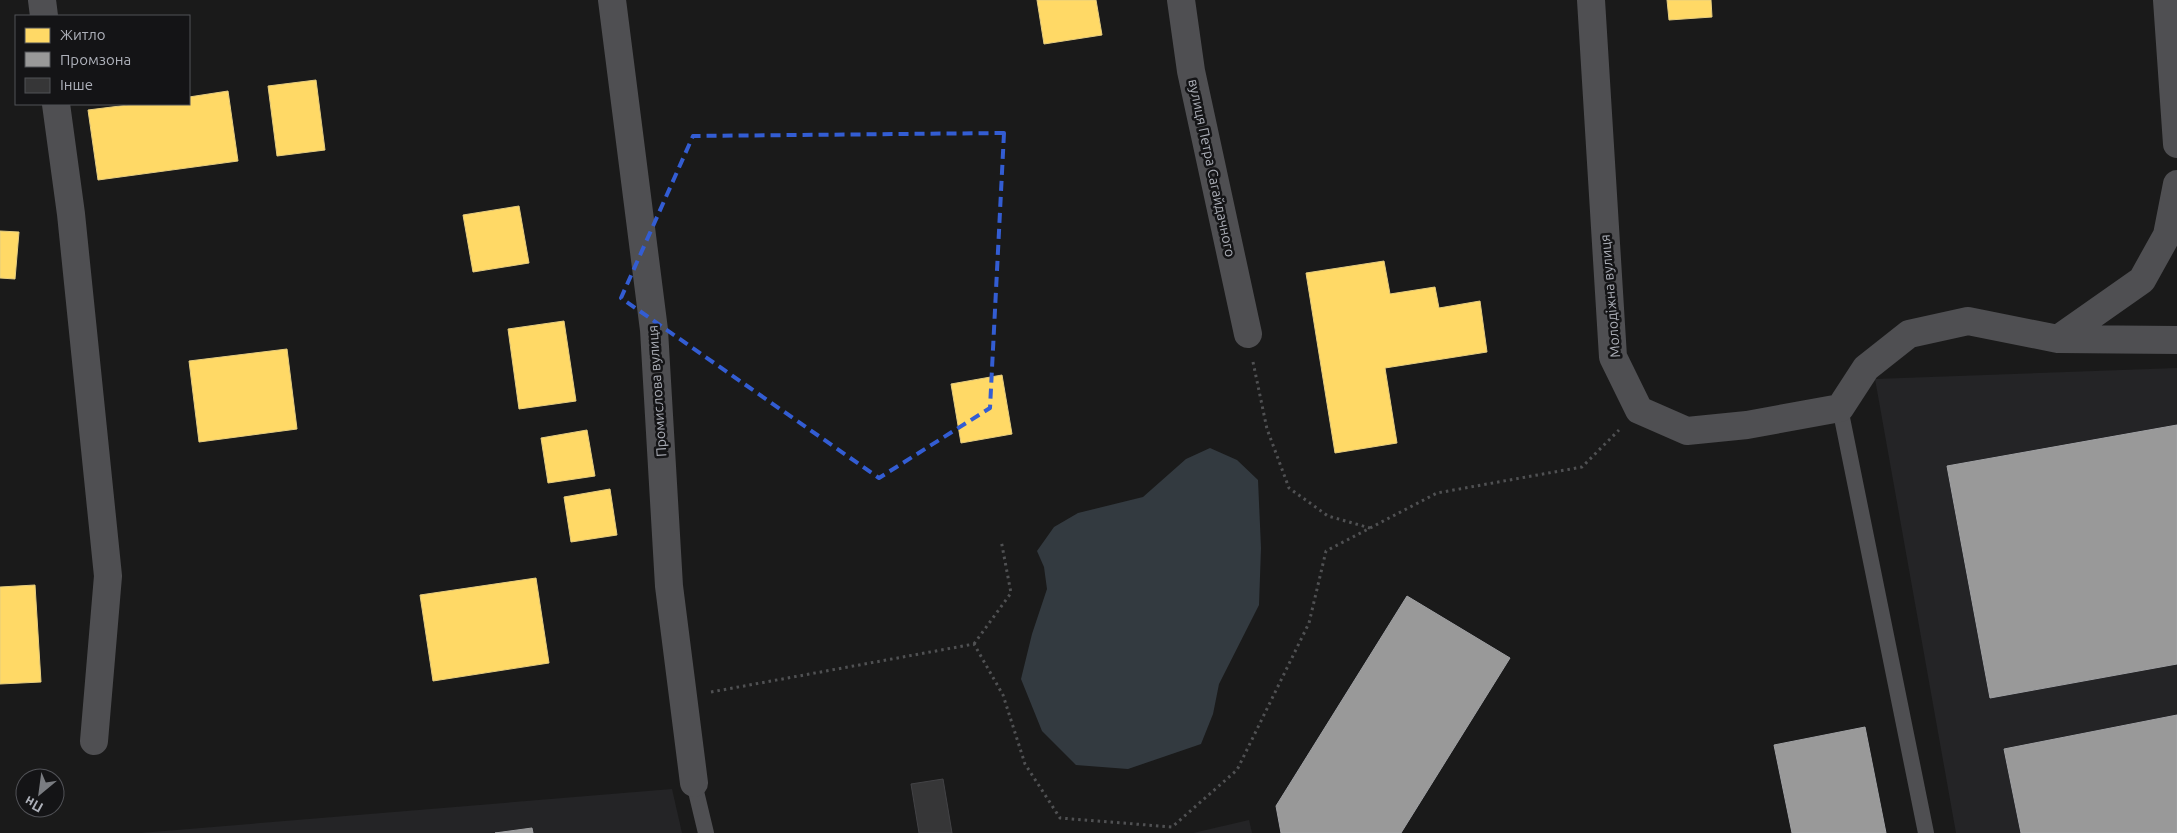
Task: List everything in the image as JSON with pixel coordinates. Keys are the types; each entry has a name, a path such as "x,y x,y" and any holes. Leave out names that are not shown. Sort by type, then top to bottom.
{"street":[{"path":"42,0 44,15"},
{"name":"Промислова вулиця","path":"612,0 654,330 670,586 694,782"},
{"name":"вулиця Петра Сагайдачного","path":"1181,0 1191,71 1248,334"},
{"name":"Молодіжна вулиця","path":"1591,0 1613,357 1639,410"},
{"path":"2167,0 2177,144"},
{"path":"56,105 72,224 108,576 94,741"},
{"path":"2058,339 2142,280 2167,235 2177,184"},
{"path":"1639,410 1687,431 1747,425 1840,408 1866,368 1909,334 1968,321 2058,339 2177,340"}],"lane":[{"path":"1840,408 1926,833"},
{"path":"694,782 706,833"}],"path":[{"path":"1248,334 1267,429 1289,488 1328,516 1370,528"},
{"path":"974,644 1003,695 1025,764 1060,818 1172,827 1237,770 1309,623 1326,551 1437,493 1582,467 1639,410"},
{"path":"684,697 974,644 1011,593 1001,540"}],"highlighted area":[{"path":"1004,133 990,408 879,478 621,298 693,136"}],"shaded area":[{"path":"2177,368 2177,833 1956,833 1875,379"},
{"path":"1210,448 1237,460 1258,480 1261,548 1259,605 1219,684 1213,714 1201,744 1128,769 1076,765 1042,731 1021,679 1032,634 1047,589 1044,567 1037,551 1054,527 1078,513 1143,497 1186,459"},
{"path":"672,789 682,833 140,833"},
{"path":"1249,820 1252,833 1193,833"}],"building: Житло":[{"path":"1037,0 1096,0 1102,35 1044,44"},
{"path":"1667,0 1711,0 1712,17 1669,20"},
{"path":"316,80 325,150 277,156 268,86"},
{"path":"228,91 238,161 98,180 88,110 128,105 190,105 190,97"},
{"path":"519,206 529,263 473,272 463,215"},
{"path":"0,231 19,232 15,279 0,278"},
{"path":"1384,261 1390,294 1435,287 1439,308 1480,301 1487,352 1385,368 1397,443 1335,453 1306,273"},
{"path":"564,321 576,401 519,409 508,329"},
{"path":"287,349 297,429 199,442 189,361"},
{"path":"1002,375 1012,434 961,443 951,384"},
{"path":"587,430 595,476 548,483 541,438"},
{"path":"610,489 617,535 571,542 564,497"},
{"path":"536,578 549,663 433,681 420,595"},
{"path":"35,585 41,682 0,684 0,587"}],"building: Промзона":[{"path":"2177,425 2177,664 1990,698 1947,466"},
{"path":"1407,596 1510,658 1401,833 1281,833 1276,806"},
{"path":"2177,715 2177,833 2021,833 2004,749"},
{"path":"1865,727 1886,833 1792,833 1774,745"},
{"path":"532,828 533,833 495,833"}],"building: Інше":[{"path":"943,779 952,833 919,833 911,784"}]}
